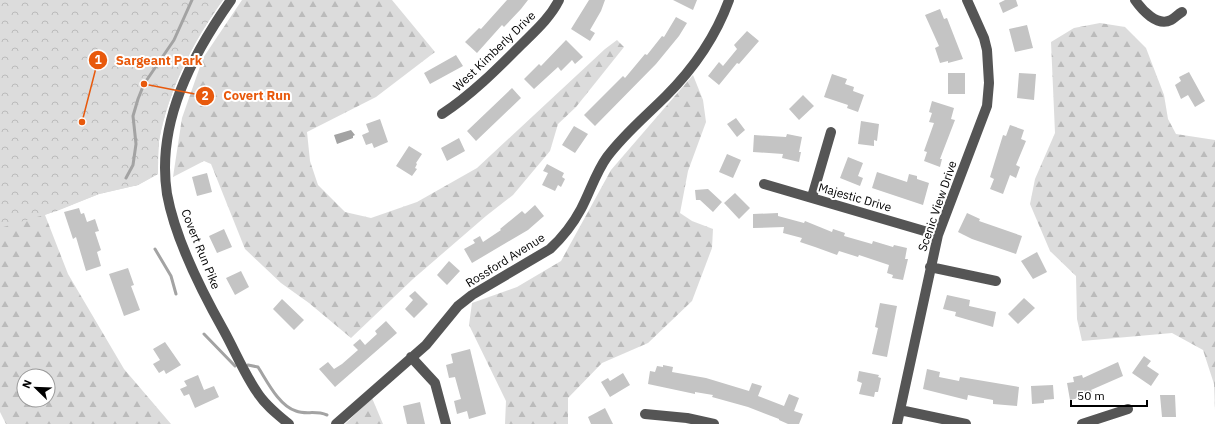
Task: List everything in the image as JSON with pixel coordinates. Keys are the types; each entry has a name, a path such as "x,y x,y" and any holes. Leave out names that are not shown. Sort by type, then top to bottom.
{"street":[{"name":"Covert Run Pike","path":"231,0 209,32 191,63 179,91 167,153 168,194 179,236 210,306 257,393 269,407 289,424"},
{"name":"West Kimberly Drive","path":"442,114 470,94 512,55 550,15 559,0"},
{"name":"Rossford Avenue","path":"336,424 426,345 458,306 472,295 550,249 559,241 581,209 606,159 624,136 668,94 693,65 713,35 729,0"},
{"name":"Scenic View Drive","path":"897,424 938,235 987,106 989,83 987,50 984,38 967,0"},
{"path":"1135,0 1147,14 1163,21 1171,20 1182,12"},
{"path":"812,197 831,132"},
{"name":"Majestic Drive","path":"764,184 938,235"},
{"path":"930,267 996,281"},
{"path":"412,357 435,383 446,424"},
{"path":"1082,424 1128,409"},
{"path":"900,410 966,424"},
{"path":"645,414 687,418 714,424"}],"green space":[{"path":"0,0 223,0 201,33 175,85 163,122 159,141 158,174 138,185 99,194 45,215 68,274 124,369 171,424 6,424 0,412"},
{"path":"0,0 223,0 201,33 175,85 163,122 159,141 158,174 138,185 99,194 57,211 0,228"},
{"path":"242,0 392,0 435,52 376,97 307,132 310,161 318,185 345,212 371,218 417,202 477,168 605,49 617,40 624,47 576,107 558,124 550,151 513,195 486,216 413,279 351,338 309,303 281,283 245,249 211,164 204,161 173,177 182,118 203,58"},
{"path":"1100,23 1125,27 1146,48 1164,95 1168,119 1176,134 1215,140 1215,410 1214,384 1203,350 1172,333 1082,341 1077,319 1076,276 1050,251 1030,204 1035,179 1055,133 1051,42 1074,28"},
{"path":"693,75 703,100 706,122 688,171 680,213 692,221 713,229 712,248 692,301 648,343 602,363 568,398 568,424 505,424 506,401 469,325 472,303 517,287 561,261 611,170"},
{"path":"372,398 383,424 345,424"}],"shaded area":[{"path":"351,130 355,135 353,138 337,144 334,135"}],"building":[{"path":"507,0 528,0 504,27 502,25 477,53 465,42 479,28 481,29"},
{"path":"589,0 605,0 601,11 590,30 595,33 590,41 571,29"},
{"path":"673,0 697,0 693,10"},
{"path":"1005,0 1016,0 1018,6 1003,13 999,3"},
{"path":"940,9 944,19 947,18 963,59 948,63 948,61 940,63 935,48 939,46 925,15"},
{"path":"676,17 687,23 679,36 656,64 595,126 584,115 623,76 625,78 645,54 647,55 662,36 664,37"},
{"path":"1027,25 1033,48 1015,52 1009,29"},
{"path":"747,31 759,41 739,64 737,63 719,85 708,76 719,62 723,66 737,49 734,45"},
{"path":"566,40 583,57 575,64 572,60 561,71 558,67 534,89 524,79 539,64 541,66"},
{"path":"456,55 463,66 430,84 424,73"},
{"path":"1189,72 1205,101 1195,107 1188,95 1181,99 1175,85 1181,81 1179,77"},
{"path":"948,73 965,73 965,94 948,94"},
{"path":"1019,73 1036,74 1034,100 1017,98"},
{"path":"832,74 847,79 845,84 854,87 853,91 864,95 858,112 847,108 848,105 824,97"},
{"path":"512,88 521,98 476,141 467,131"},
{"path":"803,95 814,106 799,120 789,109"},
{"path":"932,101 954,108 951,119 955,120 940,159 942,159 940,167 924,161 927,152 924,151 934,123 929,122 932,113 929,112"},
{"path":"736,118 745,130 737,137 727,124"},
{"path":"380,119 388,142 374,148 372,143 366,145 362,135 369,132 366,124"},
{"path":"861,121 879,124 877,141 874,140 874,146 858,144"},
{"path":"1010,125 1024,130 1021,139 1026,141 1016,165 1020,167 1016,178 1010,175 1003,194 990,189 994,179 990,177 1003,135 1006,136"},
{"path":"574,126 588,134 575,153 562,145"},
{"path":"787,134 802,137 799,162 782,158 783,154 753,152 754,135 786,137"},
{"path":"459,138 465,151 447,161 441,148"},
{"path":"409,146 422,154 416,163 415,168 417,169 412,176 396,166"},
{"path":"727,154 741,160 733,178 719,172"},
{"path":"848,157 863,163 858,176 863,178 860,186 840,178"},
{"path":"547,164 564,173 562,177 565,179 561,187 558,185 555,191 542,185 548,173 543,171"},
{"path":"877,172 907,182 909,174 917,176 917,179 929,183 923,205 872,188"},
{"path":"207,173 212,192 197,196 192,177"},
{"path":"708,189 722,202 713,212 700,200 696,200 695,190"},
{"path":"735,193 750,208 739,219 724,203"},
{"path":"535,205 544,216 528,230 472,263 464,249 475,243 473,240 480,236 483,242 501,230 500,229 522,211 525,214"},
{"path":"79,208 81,214 84,213 87,222 95,219 99,231 95,232 101,250 97,252 101,266 86,271 76,237 73,239 64,212"},
{"path":"778,213 778,216 804,223 805,221 832,232 833,229 845,233 844,236 872,244 873,241 893,247 894,245 907,248 905,259 908,259 903,280 892,278 893,275 887,273 889,265 859,255 858,257 839,251 837,255 800,242 802,238 783,233 784,227 753,228 753,214"},
{"path":"967,213 980,219 979,221 1022,236 1016,254 972,239 958,232"},
{"path":"224,229 232,247 217,253 209,236"},
{"path":"1037,252 1047,272 1033,279 1021,261"},
{"path":"449,261 460,271 447,285 437,275"},
{"path":"128,268 134,285 131,286 140,310 124,316 109,274"},
{"path":"241,271 249,287 235,295 226,278"},
{"path":"415,291 428,304 414,318 405,309 413,300 409,296"},
{"path":"947,295 970,300 969,306 996,312 993,327 955,316 956,312 943,309"},
{"path":"1024,298 1035,308 1018,324 1008,314"},
{"path":"282,299 304,320 294,330 273,309"},
{"path":"880,303 897,306 887,357 872,354 878,328 875,327"},
{"path":"386,321 397,333 335,387 319,369 328,362 334,369 342,364 358,350 353,345 360,339 365,345 377,334 375,331"},
{"path":"165,342 181,365 166,374 164,370 159,373 153,364 160,360 153,349"},
{"path":"470,349 486,414 469,419 467,411 457,414 454,401 461,399 455,377 449,378 446,365 453,363 451,354"},
{"path":"1144,356 1151,361 1147,366 1159,374 1151,386 1132,373"},
{"path":"1118,362 1123,376 1091,390 1092,392 1078,395 1079,398 1070,400 1067,383 1074,382 1073,377 1082,375 1083,378"},
{"path":"663,365 673,367 672,372 706,378 749,391 752,383 762,386 758,396 784,406 789,394 799,398 794,411 803,414 799,424 788,424 748,407 712,397 713,395 695,392 695,394 648,384 650,371 655,372 657,366 663,367"},
{"path":"927,369 940,372 939,377 959,381 960,377 1019,387 1017,406 993,404 993,400 968,395 967,400 923,389"},
{"path":"859,371 879,375 878,377 881,378 878,392 875,392 874,397 859,394 862,383 857,381"},
{"path":"623,373 630,385 610,397 601,382 608,378 610,381"},
{"path":"198,375 204,390 214,386 219,397 195,408 189,394 184,396 180,389 187,386 184,381"},
{"path":"1053,385 1054,399 1044,400 1044,403 1032,404 1031,386"},
{"path":"1160,395 1175,395 1176,417 1162,417"},
{"path":"420,402 425,424 407,424 403,406"},
{"path":"605,408 613,424 591,424 588,417"}],"waterway":[{"path":"126,178 133,165 136,144 133,116 138,99 144,84 174,40 192,0"},
{"path":"155,249 171,276 176,294"},
{"path":"204,334 235,366"},
{"path":"248,365 258,367 279,399 290,408 303,413 318,413 327,415"}],"place":[{"name":"Covert Run","path":"144,84"},
{"name":"Sargeant Park","path":"82,122"}]}
